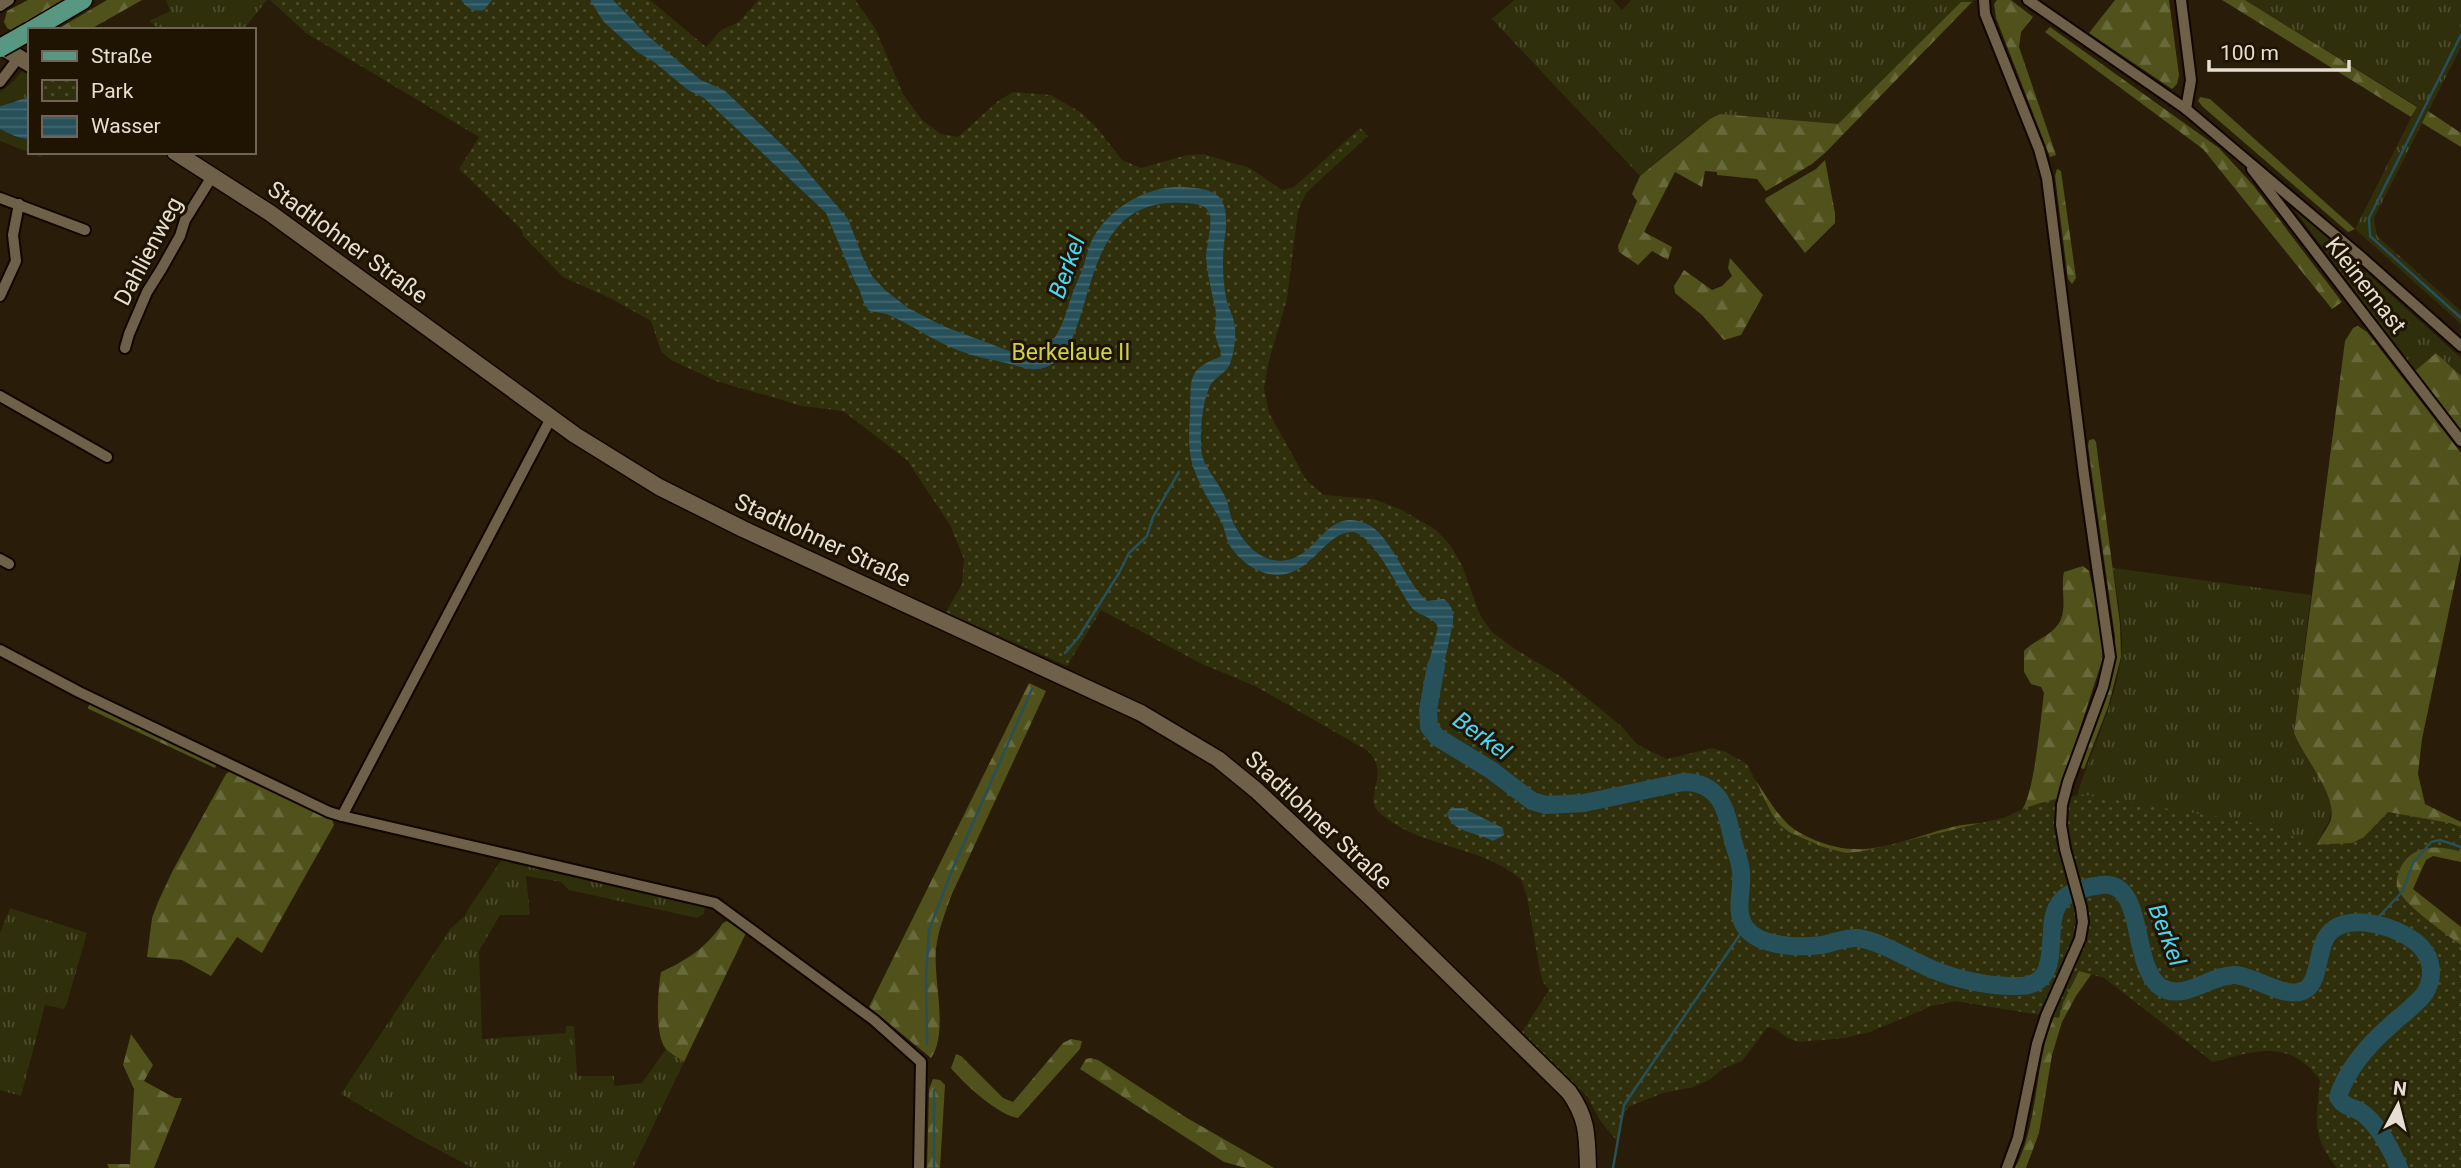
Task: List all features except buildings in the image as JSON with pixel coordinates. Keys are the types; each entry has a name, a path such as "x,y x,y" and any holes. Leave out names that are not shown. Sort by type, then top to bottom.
{"main road":[{"path":"35,28 83,0"},
{"path":"0,47 28,32"}],"street":[{"path":"0,6 9,0"},
{"path":"1984,0 1984,14 2039,149 2048,178 2084,475 2110,657 2103,687 2062,804 2061,825 2081,906 2080,939 2046,1016 2037,1044 2018,1138 2007,1168"},
{"name":"Kleinemast","path":"2028,0 2186,108 2461,346"},
{"path":"2181,0 2190,80 2186,108"},
{"path":"0,47 21,61 0,82"},
{"name":"Kleinemast","path":"2240,152 2461,441"},
{"name":"Stadtlohner Straße","path":"178,154 270,212 585,442 659,487 743,529 1141,713 1218,759 1256,790 1557,1079 1581,1110 1586,1128 1588,1168"},
{"name":"Dahlienweg","path":"125,348 146,292 213,175"},
{"path":"0,198 85,230"},
{"path":"0,296 16,261 13,236 19,205"},
{"path":"0,396 107,457"},
{"path":"342,816 551,418"},
{"path":"0,650 104,704 342,816 639,883 715,903 874,1020 921,1062 919,1168"}],"green space":[{"path":"28,0 66,0 13,31 7,28 4,22 7,11"},
{"path":"107,0 142,0 93,28 59,28"},
{"path":"166,0 267,0 245,28 158,28 149,21 170,11"},
{"name":"Berkelaue II","path":"270,0 650,0 706,47 721,30 739,22 758,0 855,0 875,28 903,94 922,120 941,134 958,137 998,101 1013,92 1051,95 1080,112 1098,129 1122,160 1141,168 1187,155 1203,154 1250,168 1282,190 1294,187 1360,128 1368,136 1306,193 1298,211 1287,299 1264,388 1269,413 1307,481 1324,495 1374,499 1402,510 1436,530 1450,545 1462,565 1480,615 1492,632 1560,676 1620,725 1638,745 1667,759 1712,748 1726,752 1747,764 1779,824 1789,832 1823,847 1846,853 1864,851 2006,817 2044,802 2085,795 2272,826 2310,845 2352,843 2364,837 2388,812 2461,827 2461,852 2443,848 2418,851 2405,861 2397,883 2399,891 2410,904 2461,945 2461,1168 2337,1168 2319,1136 2317,1117 2320,1080 2308,1067 2296,1058 2271,1051 2213,1062 2104,978 2079,971 2063,1003 2059,1018 1955,1001 1932,1006 1870,1032 1845,1038 1799,1042 1768,1027 1742,1061 1724,1068 1709,1080 1693,1087 1663,1093 1628,1107 1617,1141 1599,1119 1587,1096 1522,1032 1549,990 1540,971 1527,897 1521,879 1479,856 1403,829 1378,811 1373,799 1377,768 1368,751 1257,687 1200,663 1101,610 1067,666 946,612 962,584 964,559 950,525 907,460 843,411 802,406 716,381 671,360 661,351 651,321 610,298 563,277 523,236 521,229 459,169 479,137 306,33"},
{"path":"1514,0 1613,0 1622,10 1631,0 1974,0 1961,2 1838,124 1694,131 1640,176 1492,19"},
{"path":"1997,0 2011,0 2033,17 2021,32 2019,47 2056,155 2050,157 1996,18 1994,4"},
{"path":"2115,0 2169,0 2179,75 2177,84 2172,89 2089,33"},
{"path":"2222,0 2245,0 2417,107 2411,117"},
{"path":"2245,0 2461,0 2461,47 2374,218 2377,236 2461,311 2461,324 2355,229 2417,106"},
{"path":"1961,2 1972,2 1812,164 1766,191 1757,179 1717,175 1717,172 1705,171 1702,187 1675,172 1644,232 1672,247 1668,260 1652,251 1638,265 1619,252 1618,246 1637,201 1632,194 1640,176 1710,119 1720,114 1838,124"},
{"path":"2050,27 2219,148 2253,185 2342,302 2332,309 2203,149 2045,32"},
{"path":"22,71 28,75 28,100 13,101 0,106 0,92"},
{"path":"2200,97 2210,99 2355,229 2348,232 2203,107 2198,101"},
{"path":"2428,111 2461,133 2461,147 2422,123"},
{"path":"0,129 18,138 28,139 28,152 0,141"},
{"path":"1825,160 1835,223 1805,253 1765,201 1816,169"},
{"path":"2057,169 2061,171 2076,278 2072,284 2068,279 2055,176"},
{"path":"2290,204 2461,358 2461,376 2436,353 2415,371"},
{"path":"1730,258 1763,295 1741,335 1724,340 1702,315 1675,293 1674,286 1684,270 1712,290 1722,286 1732,276 1728,268"},
{"path":"2358,326 2367,332 2461,453 2461,554 2422,739 2418,774 2425,804 2461,822 2461,862 2433,856 2426,860 2413,889 2461,927 2461,1165 2316,846 2330,822 2330,801 2294,733 2345,341 2353,328"},
{"path":"2436,353 2461,376 2461,430 2415,371"},
{"path":"2094,439 2120,624 2121,657 2108,707 2084,769 2081,768 2083,760 2105,700 2115,653 2088,446 2089,440"},
{"path":"2083,566 2089,571 2096,604 2102,638 2102,661 2053,811 1855,866 1773,827 1743,767 1792,828 1814,840 1840,848 1880,847 1957,826 2006,819 2020,812 2025,805 2033,775 2044,693 2041,687 2031,684 2024,672 2024,651 2059,623 2063,611 2064,572"},
{"path":"2113,568 2311,595 2294,733 2323,783 2331,803 2330,817 2317,852 2076,799 2113,696 2121,660 2121,626"},
{"path":"1029,683 1046,691 951,896 940,929 936,962 940,1020 936,1047 931,1058 869,1007"},
{"path":"91,700 218,762 215,768 91,710 88,708"},
{"path":"230,771 327,815 334,825 262,953 237,937 211,976 182,960 147,957 152,918 158,902 173,870"},
{"path":"503,858 705,905 704,914 697,918 569,890 561,882 526,876 530,915 500,915 479,951 482,1039 566,1033 566,1026 574,1026 577,1076 614,1076 614,1086 642,1083 666,1049 684,1062 633,1168 473,1168 341,1094 451,928 465,916"},
{"path":"10,908 87,933 64,1009 45,1005 21,1096 0,1090 0,933"},
{"path":"727,921 746,933 684,1062 666,1049 662,1042 658,1023 661,972 695,952"},
{"path":"2085,954 2093,972 2062,1022 2052,1055 2039,1133 2026,1168 2015,1168 2031,1123 2048,1031"},
{"path":"131,1034 153,1065 144,1081 175,1098 182,1098 154,1168 109,1168 107,1164 130,1164 134,1089 123,1065"},
{"path":"1071,1039 1082,1041 1080,1049 1018,1118 991,1105 951,1068 956,1054 961,1056 1003,1098 1013,1102 1063,1043"},
{"path":"1091,1058 1274,1168 1246,1168 1224,1162 1080,1069 1086,1059"},
{"path":"933,1079 940,1080 945,1085 940,1168 927,1168 929,1089"}],"water":[{"path":"461,0 492,0 484,10 477,11 468,8"},
{"path":"590,0 613,0 648,36 701,80 724,90 795,157 848,219 872,276 885,290 908,308 943,326 1020,355 1041,350 1055,337 1093,238 1110,216 1121,207 1145,194 1171,187 1199,189 1217,195 1226,214 1224,281 1235,337 1230,364 1212,383 1206,397 1201,429 1204,460 1227,501 1238,532 1261,556 1271,560 1292,559 1303,553 1337,523 1354,520 1374,528 1390,547 1419,593 1427,601 1444,599 1452,610 1453,623 1438,692 1425,686 1438,627 1411,607 1380,556 1366,539 1352,532 1343,534 1296,570 1278,575 1261,572 1239,557 1229,544 1222,522 1197,478 1189,445 1192,378 1200,367 1222,354 1215,333 1216,310 1206,260 1210,227 1207,209 1197,204 1181,203 1145,208 1119,225 1103,251 1072,339 1058,359 1038,369 1030,369 961,351 889,315 868,310 826,213 704,98 688,90 636,51 603,21"},
{"path":"28,99 28,139 0,129 0,106"},
{"path":"1451,808 1463,808 1503,828 1504,835 1493,841 1459,828 1449,820 1447,813"}],"waterway":[{"path":"2461,35 2369,218 2370,236 2461,318"},
{"path":"1065,653 1078,638 1129,553 1147,536 1153,517 1179,472"},
{"name":"Berkel","path":"1436,666 1428,710 1429,727 1437,737 1491,770 1532,801 1546,805 1584,803 1683,782 1696,783 1714,792 1728,819 1740,864 1739,907 1742,921 1751,934 1769,942 1812,946 1858,938 1884,946 1949,975 1984,984 2019,986 2034,983 2043,976 2048,965 2055,911 2061,901 2074,892 2101,885 2115,887 2125,895 2150,974 2158,985 2167,990 2187,990 2236,975 2283,991 2297,992 2306,989 2312,982 2324,940 2339,926 2363,923 2390,928 2402,934 2421,947 2428,958 2431,969 2428,987 2418,1001 2360,1057 2347,1076 2338,1097 2344,1104 2365,1115 2376,1127 2399,1168"},
{"path":"927,1044 926,978 929,930 953,868 1032,689"},
{"path":"2372,924 2402,892 2413,863 2431,842 2440,840 2461,847"},
{"path":"1613,1168 1624,1105 1745,927"},
{"path":"934,1090 934,1168"}]}
